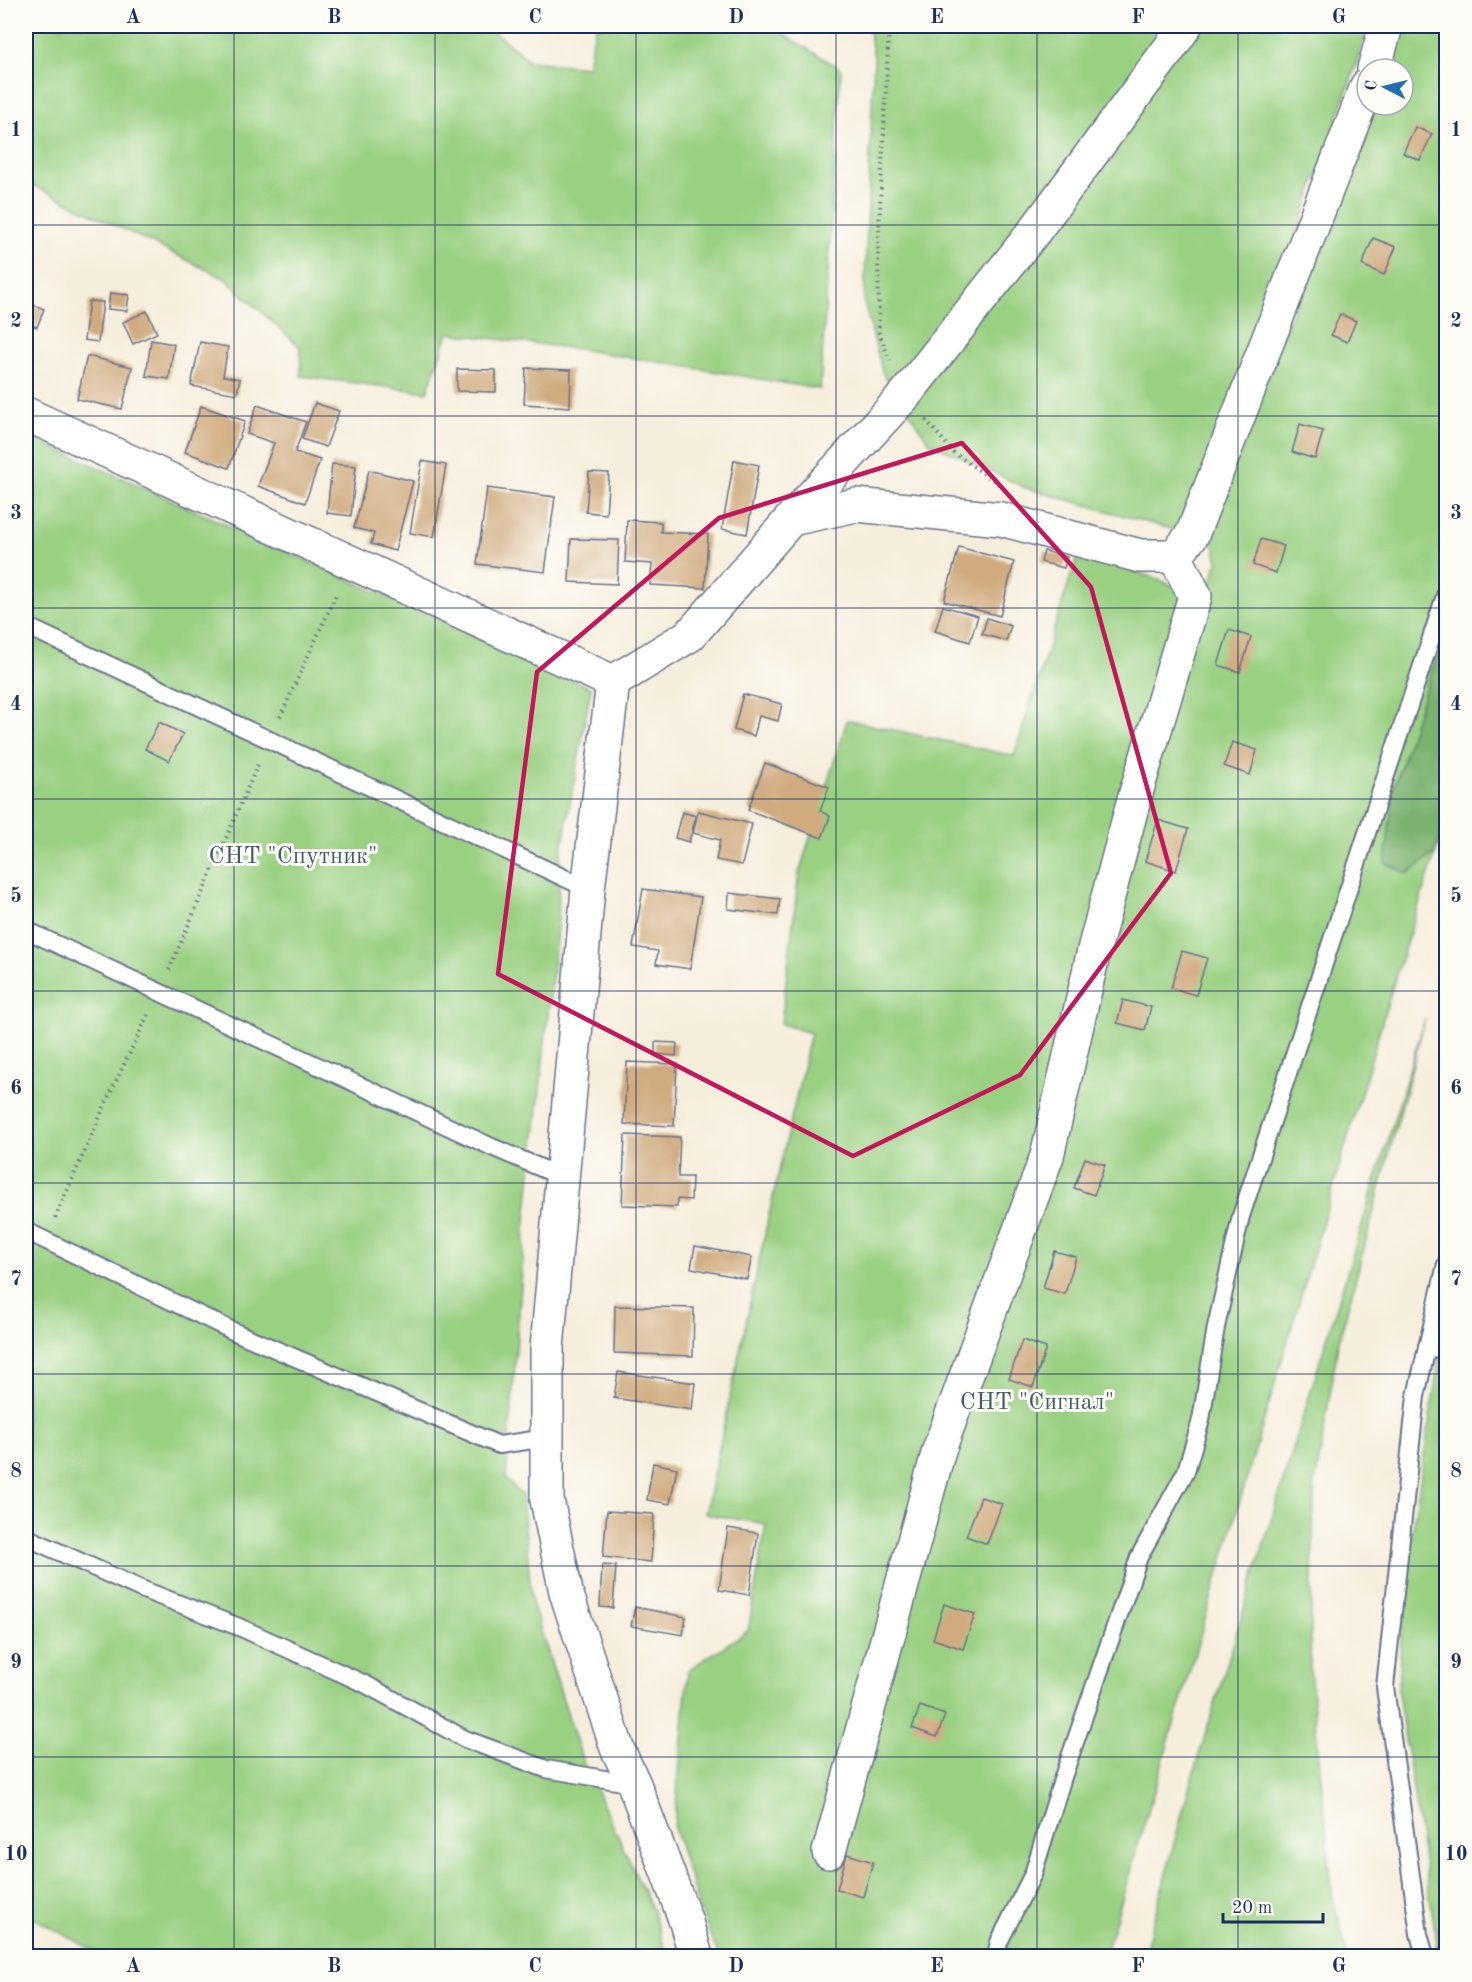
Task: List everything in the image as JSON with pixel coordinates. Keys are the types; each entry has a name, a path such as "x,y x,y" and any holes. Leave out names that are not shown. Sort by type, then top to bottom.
{"street":[{"path":"613,682 690,635 791,519 912,386 1033,233 1185,26"},
{"path":"1377,57 1386,26"},
{"path":"1175,556 1192,534 1355,117"},
{"path":"26,414 613,682"},
{"path":"791,519 856,505 867,506 1001,519 1140,556 1175,556"},
{"path":"829,1852 939,1450 1047,1156 1095,945 1133,803 1195,596 1175,556"},
{"path":"613,682 588,888 547,1348 547,1500 566,1592 617,1748 634,1784 685,1919 696,1956"}],"lane":[{"path":"996,1956 999,1942 1033,1874 1063,1777 1139,1557 1186,1471 1201,1420 1216,1327 1241,1216 1446,593"},
{"path":"26,626 588,888"},
{"path":"26,930 492,1147 562,1177"},
{"path":"26,1231 235,1332 499,1446 547,1438"},
{"path":"1425,1956 1419,1934 1385,1687 1416,1396 1446,1264"},
{"path":"1427,1346 1446,1351"},
{"path":"26,1537 141,1589 239,1627 365,1684 465,1739 546,1769 634,1784"}],"path":[{"path":"26,1284 109,1096 159,992 270,739 352,562"}],"highlighted area":[{"path":"962,443 1091,587 1171,873 1020,1075 853,1156 498,974 537,672 719,518"}],"green space":[{"path":"26,26 486,26 530,61 587,67 596,26 770,26 841,69 820,389 585,350 448,333 427,392 301,376 300,347 224,278 26,182"},
{"path":"868,26 1367,26 1361,50 1359,57 1355,57 1355,67 1192,535 1026,488 929,442 883,374 864,302 874,57"},
{"name":"СНТ \"Сигнал\"","path":"1394,26 1446,26 1446,627 1394,787 1407,874 1436,852 1397,972 1105,1956 719,1956 700,1910 674,1828 688,1670 748,1631 766,1524 705,1514 769,1215 811,1033 781,1024 799,873 847,720 1014,756 1079,550 1186,592 1147,780 1218,561 1209,526 1367,117 1415,117 1415,57 1385,57"},
{"name":"СНТ \"Спутник\"","path":"26,435 591,688 560,860 558,920 526,1220 506,1479 522,1495 532,1603 583,1762 653,1911 667,1956 104,1956 26,1914"},
{"path":"1446,627 1446,818 1436,852 1407,874 1385,863 1394,787"},
{"path":"1425,1019 1338,1345 1314,1490 1310,1670 1333,1899 1348,1956 1144,1956 1189,1788"},
{"path":"1446,1315 1446,1956 1439,1956 1398,1693 1404,1584"}],"building":[{"path":"1415,127 1432,134 1420,160 1403,153"},
{"path":"1373,238 1396,247 1384,275 1362,265"},
{"path":"110,293 129,295 127,311 108,309"},
{"path":"89,301 103,302 98,342 84,340"},
{"path":"26,302 44,309 37,327 26,323"},
{"path":"147,311 157,333 133,344 123,322"},
{"path":"1340,314 1356,321 1347,342 1331,335"},
{"path":"151,340 174,344 169,379 146,376"},
{"path":"200,342 228,347 223,376 240,379 237,394 191,386"},
{"path":"87,356 132,367 122,409 77,399"},
{"path":"526,368 571,370 570,407 524,404"},
{"path":"457,369 496,370 496,392 457,391"},
{"path":"315,403 339,411 326,447 302,439"},
{"path":"257,405 306,422 295,452 320,460 305,503 258,486 274,443 247,434"},
{"path":"201,406 245,421 229,468 185,452"},
{"path":"1300,424 1323,431 1315,459 1292,452"},
{"path":"734,460 759,465 747,534 722,529"},
{"path":"422,461 446,465 434,537 410,533"},
{"path":"332,464 356,466 351,516 327,513"},
{"path":"369,470 413,481 395,551 371,544 374,533 354,528"},
{"path":"589,472 609,473 606,514 586,512"},
{"path":"487,488 555,497 545,572 477,564"},
{"path":"627,520 661,522 661,532 708,534 705,588 650,585 652,564 625,562"},
{"path":"571,539 619,540 617,584 569,582"},
{"path":"1261,539 1284,546 1276,573 1253,565"},
{"path":"959,547 1014,562 1000,616 944,601"},
{"path":"1044,551 1067,557 1064,568 1041,562"},
{"path":"943,606 978,616 970,642 935,631"},
{"path":"987,618 1011,626 1006,641 982,634"},
{"path":"1229,630 1251,637 1240,672 1218,665"},
{"path":"743,694 782,704 778,721 759,716 754,736 734,730"},
{"path":"159,722 183,734 169,761 145,749"},
{"path":"1232,742 1257,750 1250,775 1224,766"},
{"path":"765,763 829,787 820,811 830,816 822,838 748,810"},
{"path":"698,811 752,824 742,865 716,860 720,840 693,833"},
{"path":"682,812 696,816 689,842 675,838"},
{"path":"1158,820 1188,829 1176,871 1145,861"},
{"path":"643,889 701,897 690,969 656,964 658,951 633,947"},
{"path":"729,893 780,899 778,915 728,909"},
{"path":"1182,951 1207,958 1196,995 1171,988"},
{"path":"1123,1000 1151,1007 1145,1030 1117,1023"},
{"path":"655,1042 677,1043 676,1056 655,1054"},
{"path":"627,1062 677,1064 674,1126 624,1124"},
{"path":"625,1135 680,1137 678,1177 692,1177 691,1200 677,1199 677,1207 622,1205"},
{"path":"1085,1158 1105,1165 1094,1195 1074,1188"},
{"path":"695,1246 752,1257 747,1279 691,1268"},
{"path":"1054,1251 1076,1257 1065,1294 1043,1288"},
{"path":"615,1306 694,1308 693,1356 614,1353"},
{"path":"1022,1340 1046,1348 1033,1387 1009,1379"},
{"path":"618,1372 695,1383 692,1410 614,1398"},
{"path":"653,1463 677,1468 670,1504 647,1500"},
{"path":"981,1497 1002,1504 987,1544 966,1536"},
{"path":"607,1511 654,1514 651,1562 603,1557"},
{"path":"728,1528 758,1533 749,1595 719,1590"},
{"path":"602,1565 616,1566 613,1608 600,1607"},
{"path":"944,1604 975,1614 963,1649 933,1639"},
{"path":"635,1607 686,1617 683,1635 631,1626"},
{"path":"920,1706 945,1715 937,1737 912,1728"},
{"path":"847,1854 873,1862 863,1897 837,1889"}]}
